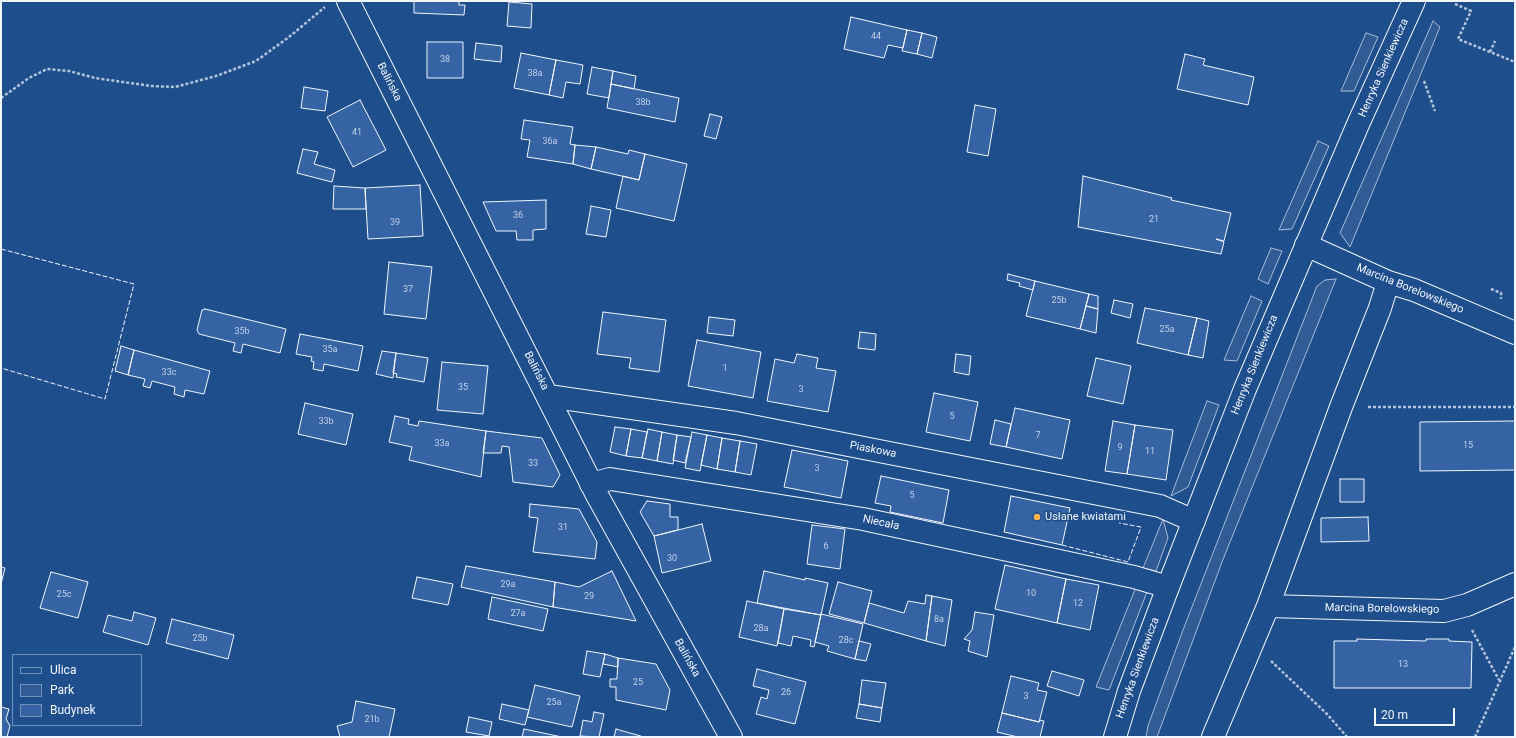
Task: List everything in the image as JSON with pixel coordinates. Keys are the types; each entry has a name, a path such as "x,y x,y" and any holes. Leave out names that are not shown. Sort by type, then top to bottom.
{"street":[{"name":"Henryka Sienkiewicza","path":"1114,737 1129,691 1168,587 1245,389 1306,244 1414,1"},
{"name":"Balińska","path":"338,2 548,396 592,484 731,737"},
{"name":"Marcina Borelowskiego","path":"1306,244 1388,282 1414,290 1515,332"},
{"path":"1213,737 1268,606 1341,406 1380,308 1388,282"},
{"name":"Piaskowa","path":"548,396 736,423 1160,506 1194,521"},
{"name":"Niecała","path":"592,484 610,479 863,519 1134,577 1168,587"},
{"name":"Marcina Borelowskiego","path":"1268,606 1444,611 1467,605 1515,584"}],"path":[{"path":"1,98 29,78 47,68 69,71 95,78 151,86 175,86 216,76 256,61 338,2"},
{"path":"1455,4 1471,11 1458,39 1515,62"},
{"path":"1490,52 1495,41"},
{"path":"1424,81 1435,111"},
{"path":"1341,406 1515,407"},
{"path":"1471,627 1499,681"},
{"path":"1475,737 1515,647"},
{"path":"1266,656 1327,714 1347,737"}],"green space":[{"path":"1433,21 1440,27 1350,247 1340,233"},
{"path":"1366,33 1378,37 1354,91 1341,91"},
{"path":"1318,141 1329,146 1292,229 1279,230"},
{"path":"1271,248 1282,251 1268,284 1258,279"},
{"path":"1336,279 1222,562 1157,737 1146,737 1148,726 1183,630 1317,286 1325,280"},
{"path":"1251,296 1262,301 1237,361 1224,360"},
{"path":"1207,401 1219,405 1188,487 1171,496"},
{"path":"1163,519 1168,538 1156,571 1143,568"},
{"path":"1136,587 1147,592 1109,690 1096,687"}],"building":[{"path":"414,1 459,1 459,5 465,5 464,15 414,13"},
{"path":"509,2 532,4 531,28 507,26"},
{"path":"851,17 907,30 903,48 888,45 884,58 844,49"},
{"path":"907,30 922,33 917,54 902,51"},
{"path":"922,33 937,37 932,58 917,54"},
{"path":"427,42 463,42 463,78 427,78"},
{"path":"476,43 502,46 501,62 474,59"},
{"path":"521,53 556,60 549,95 514,88"},
{"path":"1185,54 1205,59 1203,65 1254,77 1248,105 1177,89"},
{"path":"556,60 583,65 580,84 566,82 563,98 549,95"},
{"path":"592,67 613,71 609,98 587,94"},
{"path":"613,71 636,76 634,89 611,84"},
{"path":"611,84 679,98 675,122 607,108"},
{"path":"304,87 328,91 325,111 301,108"},
{"path":"360,100 386,150 353,167 327,117"},
{"path":"975,105 996,109 988,156 967,152"},
{"path":"710,114 722,117 716,139 704,136"},
{"path":"524,120 573,127 570,144 575,145 573,164 527,157 530,140 521,139"},
{"path":"575,145 596,147 591,169 573,164"},
{"path":"596,147 628,154 629,150 645,154 639,180 591,169"},
{"path":"303,149 318,152 314,164 335,170 332,182 297,173"},
{"path":"645,154 687,164 674,221 616,208 623,176 639,180"},
{"path":"1083,176 1172,198 1171,200 1231,213 1224,241 1216,239 1224,242 1221,254 1078,227"},
{"path":"420,185 423,236 368,239 365,188"},
{"path":"334,186 365,188 366,209 333,209"},
{"path":"546,200 546,229 533,230 533,240 517,240 516,231 496,231 483,202"},
{"path":"591,206 611,210 606,237 586,234"},
{"path":"389,262 432,267 426,319 384,314"},
{"path":"1008,274 1035,281 1033,290 1019,286 1020,283 1007,280"},
{"path":"1035,281 1089,294 1080,329 1026,316"},
{"path":"1089,294 1098,296 1098,309 1086,306"},
{"path":"1114,300 1133,304 1130,318 1111,313"},
{"path":"1086,306 1098,309 1096,333 1080,329"},
{"path":"1145,308 1197,318 1188,355 1137,343"},
{"path":"205,309 286,329 280,353 243,344 241,353 233,351 235,343 199,334 197,330 202,310"},
{"path":"603,312 666,320 659,372 629,368 631,358 597,354"},
{"path":"709,317 735,320 733,336 707,333"},
{"path":"1197,318 1209,321 1203,358 1188,355"},
{"path":"860,332 876,334 875,350 858,348"},
{"path":"300,334 363,346 358,371 324,364 323,371 313,369 314,362 311,361 312,357 296,354"},
{"path":"697,340 761,352 753,398 688,386"},
{"path":"121,346 134,350 128,375 115,371"},
{"path":"134,350 210,371 204,394 185,390 184,397 174,394 175,387 152,381 150,388 143,386 145,379 128,375"},
{"path":"382,351 396,353 393,378 376,374"},
{"path":"396,353 428,358 424,382 396,377 397,374 393,373"},
{"path":"797,354 818,358 816,368 836,371 828,412 767,401 775,359 794,363"},
{"path":"956,354 971,356 969,375 954,372"},
{"path":"1096,358 1131,366 1123,404 1087,396"},
{"path":"442,362 488,366 483,414 437,410"},
{"path":"934,393 978,402 970,441 926,432"},
{"path":"305,403 353,414 346,445 298,434"},
{"path":"1015,408 1070,420 1062,459 1006,447"},
{"path":"395,416 409,419 408,424 418,426 419,421 486,431 481,477 409,460 412,447 389,442"},
{"path":"995,420 1011,424 1006,447 990,444"},
{"path":"1113,421 1135,425 1127,474 1105,471"},
{"path":"1515,421 1515,470 1420,471 1420,422"},
{"path":"1135,425 1173,430 1166,480 1127,474"},
{"path":"615,427 631,429 626,456 610,452"},
{"path":"631,429 647,432 642,458 626,456"},
{"path":"648,429 662,432 657,461 642,458"},
{"path":"486,431 542,438 560,475 553,487 513,482 509,447 502,446 501,453 483,453"},
{"path":"662,432 677,435 673,464 657,461"},
{"path":"692,432 707,435 700,471 685,468"},
{"path":"677,435 691,437 685,463 673,460"},
{"path":"707,435 722,438 717,469 701,465"},
{"path":"722,438 740,441 735,472 717,469"},
{"path":"740,441 757,444 751,475 735,472"},
{"path":"792,450 848,461 841,498 784,487"},
{"path":"881,476 949,490 943,523 890,512 891,506 875,503"},
{"path":"1340,479 1364,479 1364,502 1340,502"},
{"name":"Usłane kwiatami","path":"1011,496 1070,508 1062,545 1004,532"},
{"path":"647,501 670,504 670,517 678,517 678,530 654,536 640,512"},
{"path":"530,504 579,509 597,542 595,559 533,552 538,518 529,517"},
{"path":"1368,517 1369,541 1321,542 1321,518"},
{"path":"702,524 711,561 662,573 654,536"},
{"path":"812,525 845,529 840,569 807,564"},
{"path":"1005,565 1066,579 1057,623 995,609"},
{"path":"466,566 555,582 553,607 461,587"},
{"path":"1,567 5,568 1,584"},
{"path":"612,571 636,621 553,607 555,582 579,587"},
{"path":"764,571 805,580 805,578 828,583 821,615 757,603"},
{"path":"51,572 88,582 78,618 40,608"},
{"path":"417,577 453,584 448,605 412,598"},
{"path":"1066,579 1099,585 1090,630 1057,623"},
{"path":"838,582 872,591 864,623 829,614"},
{"path":"926,595 932,596 926,641 864,623 869,603 904,613 908,601 925,604"},
{"path":"932,596 952,600 945,646 926,641"},
{"path":"492,597 548,609 543,631 488,619"},
{"path":"747,601 784,609 777,646 739,637"},
{"path":"784,609 821,615 814,647 810,646 811,640 793,636 791,646 778,643"},
{"path":"134,612 156,618 148,645 103,632 108,615 132,621"},
{"path":"975,612 994,615 987,657 968,651 970,641 964,639 972,630"},
{"path":"821,614 863,624 855,659 827,651 829,646 815,642"},
{"path":"172,619 234,635 228,659 166,643"},
{"path":"1357,639 1426,641 1426,639 1449,639 1449,641 1472,642 1471,688 1334,688 1334,641 1357,641"},
{"path":"859,641 871,644 866,661 855,659"},
{"path":"587,651 605,654 600,677 583,674"},
{"path":"605,654 618,658 618,667 603,664"},
{"path":"618,658 656,664 670,690 666,710 616,700 616,687 610,687 610,679 617,679"},
{"path":"757,669 806,682 795,724 756,714 761,697 767,699 769,690 753,686"},
{"path":"1052,671 1084,680 1079,696 1047,686"},
{"path":"1011,676 1039,683 1037,690 1047,692 1039,722 1002,713"},
{"path":"862,680 886,683 882,708 859,704"},
{"path":"535,685 580,696 572,727 527,717"},
{"path":"356,701 395,709 389,737 340,737 337,726 352,722"},
{"path":"502,704 529,710 525,725 499,719"},
{"path":"859,704 882,708 880,722 856,718"},
{"path":"1,707 9,709 6,719 10,726 7,737 1,737"},
{"path":"594,712 604,714 599,737 580,736 583,720 592,722"},
{"path":"1002,713 1039,722 1040,720 1044,721 1040,737 1018,737 997,732"},
{"path":"469,717 492,722 489,736 466,732"},
{"path":"524,729 562,737 522,737"},
{"path":"616,729 644,737 614,737"}],"fence":[{"path":"1,249 134,284 105,399 1,368"},
{"path":"1062,545 1128,562 1141,527 1119,523"}],"place":[{"name":"Usłane kwiatami","path":"1037,517"}]}
